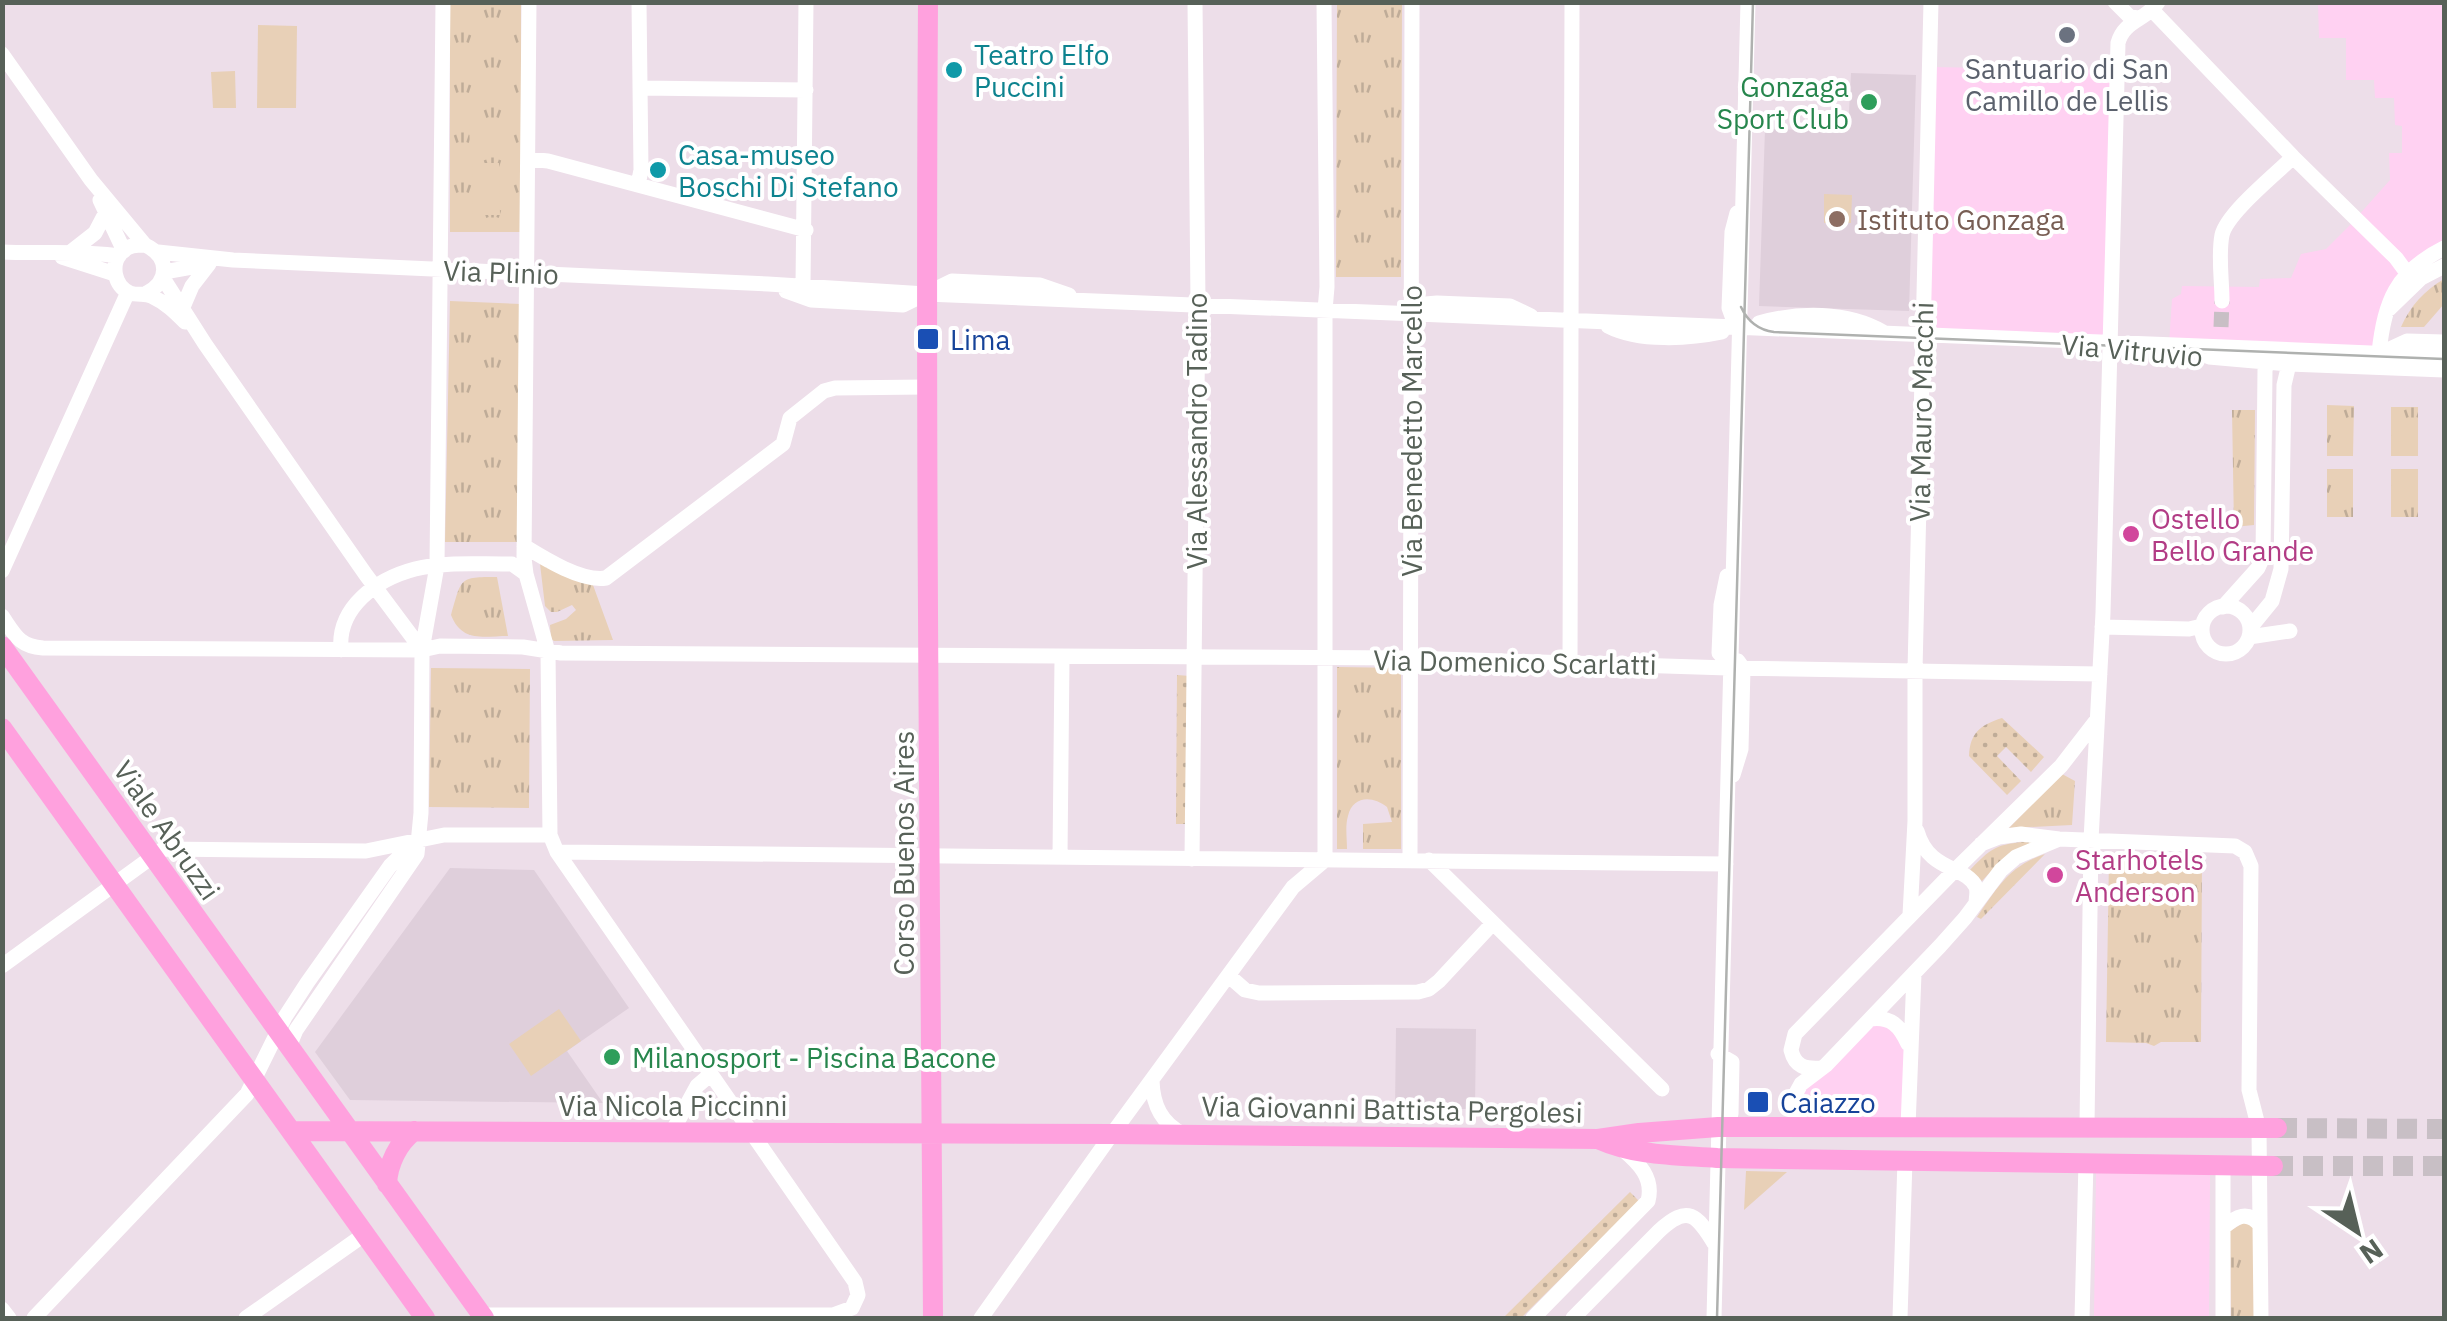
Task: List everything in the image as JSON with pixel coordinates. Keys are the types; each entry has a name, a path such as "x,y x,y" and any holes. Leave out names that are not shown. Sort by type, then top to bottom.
{"main road":[{"path":"924,295 928,2"},
{"name":"Corso Buenos Aires","path":"924,295 932,1318"},
{"name":"Viale Abruzzi","path":"17,652 27,681 480,1318"},
{"path":"2,728 425,1318"},
{"path":"2086,1162 2088,1126"},
{"path":"1622,1142 1718,1127 2268,1128"},
{"name":"Via Nicola Piccinni","path":"290,1130 931,1134"},
{"path":"387,1184 397,1151 414,1131"},
{"name":"Via Giovanni Battista Pergolesi","path":"931,1134 1622,1142"},
{"path":"1622,1142 1717,1158 2266,1166"}],"street":[{"path":"283,1039 296,1030 418,854 422,650 437,566 443,2"},
{"path":"480,1318 817,1316 848,1312 858,1299 855,1282 557,852 550,835 548,652 525,559 528,2"},
{"path":"638,185 639,2"},
{"path":"804,286 806,2"},
{"name":"Via Alessandro Tadino","path":"1192,859 1198,305 1195,2"},
{"path":"1324,2 1325,860"},
{"name":"Via Benedetto Marcello","path":"1410,860 1412,2"},
{"path":"1570,663 1572,2"},
{"path":"1714,1318 1718,1127 1731,1114 1724,1057 1728,788 1741,749 1736,663 1720,653 1723,590 1734,554 1737,466 1749,408 1749,346 1740,328 1748,2"},
{"name":"Via Mauro Macchi","path":"1910,915 1931,2"},
{"path":"2115,2 2130,17 2150,10"},
{"path":"2150,10 2407,273"},
{"path":"2088,1126 2091,840 2102,628 2118,40 2125,28 2150,10"},
{"path":"2,54 92,180 163,262 164,275 204,344 422,650"},
{"path":"640,88 806,90"},
{"path":"2222,301 2221,241 2225,226 2293,157"},
{"path":"528,160 548,161 806,230"},
{"path":"92,180 121,253 115,274 121,286 128,292 147,293 159,286 164,275"},
{"path":"72,251 95,233 106,212"},
{"path":"2,252 121,253 136,245 151,249"},
{"path":"2390,368 2380,354 2387,310 2395,290 2407,273 2444,248"},
{"name":"Via Plinio","path":"151,249 233,260 924,295"},
{"path":"48,254 115,274"},
{"name":"Via Plinio","path":"164,275 233,260"},
{"path":"183,307 192,286 209,264"},
{"path":"2387,310 2421,278 2444,266"},
{"name":"Via Vitruvio","path":"924,295 952,281 1040,285 1076,300 1740,328 1782,318 1846,318 1886,334 2042,340 2076,349 2270,356"},
{"name":"Via Plinio","path":"773,286 811,300 903,305 924,295"},
{"path":"2,571 128,292"},
{"path":"147,293 170,307 204,344"},
{"path":"2222,329 2222,353"},
{"path":"2380,354 2407,342 2444,342"},
{"path":"2270,356 2444,356"},
{"path":"2270,356 2289,364 2444,370"},
{"path":"2270,356 2263,557 2258,568 2223,607 2210,613 2202,626 2208,645 2220,653 2240,650 2272,601 2281,569 2284,385 2289,364"},
{"path":"341,650 345,619 351,608 375,587 416,569 512,564 525,559 596,579 614,574 783,444 790,418 830,388 925,387"},
{"path":"2223,607 2241,612 2249,632"},
{"name":"Viale Abruzzi","path":"2,616 19,640 17,652"},
{"path":"2102,628 2202,626"},
{"path":"2249,632 2290,631"},
{"name":"Via Domenico Scarlatti","path":"17,652 523,646 548,652 1410,658 2100,674"},
{"path":"17,652 32,661 27,681"},
{"path":"1060,857 1062,658"},
{"path":"1821,1068 1796,1063 1790,1050 1794,1038 1910,915 2061,766 2098,719"},
{"path":"1915,822 1925,851 1974,885 1976,904"},
{"path":"1981,844 2015,834 2036,834 2058,839 2234,846 2248,856 2249,1090 2268,1128 2260,1226 2261,1318"},
{"path":"2,966 163,849 366,850 444,835 550,835"},
{"path":"34,1318 247,1094 283,1039 307,984 390,866 419,838"},
{"path":"1804,1127 1793,1111 1801,1084 1914,974 2011,861 2058,839"},
{"path":"557,852 1726,864"},
{"path":"981,1318 1294,887 1325,860"},
{"path":"1429,860 1662,1088"},
{"path":"1229,976 1245,990 1260,993 1418,992 1439,981 1493,923"},
{"path":"1908,1126 1914,974"},
{"path":"253,998 284,1002 307,984"},
{"path":"1870,1019 1884,1018 1896,1023 1910,1048"},
{"path":"672,1132 697,1086 711,1074"},
{"name":"Via Giovanni Battista Pergolesi","path":"1152,1080 1158,1112 1172,1128 1186,1135"},
{"path":"1534,1318 1648,1200 1651,1189 1646,1176 1622,1142"},
{"path":"1705,1229 1706,1186 1717,1158"},
{"path":"1900,1318 1905,1160"},
{"path":"2082,1318 2086,1162"},
{"path":"2222,1165 2223,1318"},
{"path":"1572,1318 1673,1220 1689,1216 1699,1220 1715,1246"},
{"path":"2223,1228 2244,1216 2253,1218 2260,1226"},
{"path":"246,1318 365,1234"},
{"path":"2,1309 9,1318"}],"shaded area":[{"path":"2318,3 2444,3 2444,246 2407,271 2357,217 2390,180 2389,153 2402,153 2402,126 2395,125 2394,98 2375,98 2374,80 2346,80 2346,38 2319,38"},
{"path":"1930,67 2117,70 2110,342 1925,334"},
{"name":"Istituto Gonzaga","path":"1851,73 1916,75 1909,311 1759,306 1765,129 1848,131"},
{"path":"2354,221 2405,273 2379,353 2169,344 2172,299 2181,294 2182,286 2259,287 2260,279 2291,278 2301,254 2326,249"},
{"path":"450,868 534,870 629,1008 567,1051 603,1103 350,1100 315,1052"},
{"path":"1884,1019 1909,1048 1907,1123 1804,1122 1795,1097 1871,1020"},
{"path":"1396,1028 1476,1029 1475,1109 1395,1109"},
{"path":"2096,1173 2210,1175 2209,1318 2094,1318"}],"green space":[{"path":"450,3 521,3 521,232 450,232"},
{"path":"1337,3 1402,3 1401,277 1336,277"},
{"path":"258,25 297,26 296,108 257,108"},
{"path":"235,71 236,108 213,108 211,72"},
{"path":"469,123 503,123 503,149 470,149"},
{"path":"472,163 499,163 500,215 473,215"},
{"path":"1824,194 1852,195 1851,223 1824,223"},
{"path":"2444,279 2444,304 2424,327 2401,327 2419,299"},
{"path":"450,301 521,304 517,542 445,542"},
{"path":"2327,405 2354,406 2353,456 2327,456"},
{"path":"2391,407 2418,407 2418,456 2391,456"},
{"path":"2232,410 2255,410 2254,525 2234,527"},
{"path":"2327,469 2353,469 2353,517 2327,517"},
{"path":"2391,469 2418,469 2418,517 2391,517"},
{"path":"540,564 593,585 613,640 551,639 550,625 576,610 572,605 551,612 545,606"},
{"path":"497,577 508,636 482,637 461,630 451,615 460,587 468,579"},
{"path":"1337,667 1401,668 1401,849 1363,849 1363,824 1392,822 1387,807 1370,799 1354,804 1347,824 1347,849 1337,849"},
{"path":"431,668 530,669 529,808 429,807"},
{"path":"1177,675 1190,676 1186,824 1176,824"},
{"path":"2002,718 2044,757 2031,772 2006,747 1997,756 2021,781 2007,795 1969,756 1971,741 1978,731"},
{"path":"2062,774 2075,781 2072,825 2009,828"},
{"path":"2037,840 1982,881 1970,870 1999,846"},
{"path":"2045,854 1981,919 1977,917 2013,872"},
{"path":"2109,858 2202,858 2201,1042 2161,1042 2154,1046 2106,1042"},
{"path":"559,1009 581,1041 531,1076 509,1044"},
{"path":"1746,1171 1787,1172 1744,1210"},
{"path":"1630,1192 1639,1201 1521,1318 1503,1318"},
{"path":"2243,1223 2257,1229 2257,1318 2231,1318 2230,1231"}],"tunnel":[{"path":"2221,327 2222,301"},
{"path":"2277,1128 2444,1129"},
{"path":"2273,1166 2444,1166"}],"tram line":[{"path":"1717,1318 1753,2"},
{"path":"1741,307 1754,324 1774,332 2444,359"}],"place":[{"name":"Santuario di San Camillo de Lellis","path":"2067,35"},
{"name":"Teatro Elfo Puccini","path":"954,70"},
{"name":"Gonzaga Sport Club","path":"1869,102"},
{"name":"Casa-museo Boschi Di Stefano","path":"658,170"},
{"name":"Istituto Gonzaga","path":"1837,219"},
{"name":"Lima","path":"928,339"},
{"name":"Ostello Bello Grande","path":"2131,534"},
{"name":"Starhotels Anderson","path":"2055,875"},
{"name":"Milanosport - Piscina Bacone","path":"612,1057"},
{"name":"Caiazzo","path":"1758,1102"}]}
